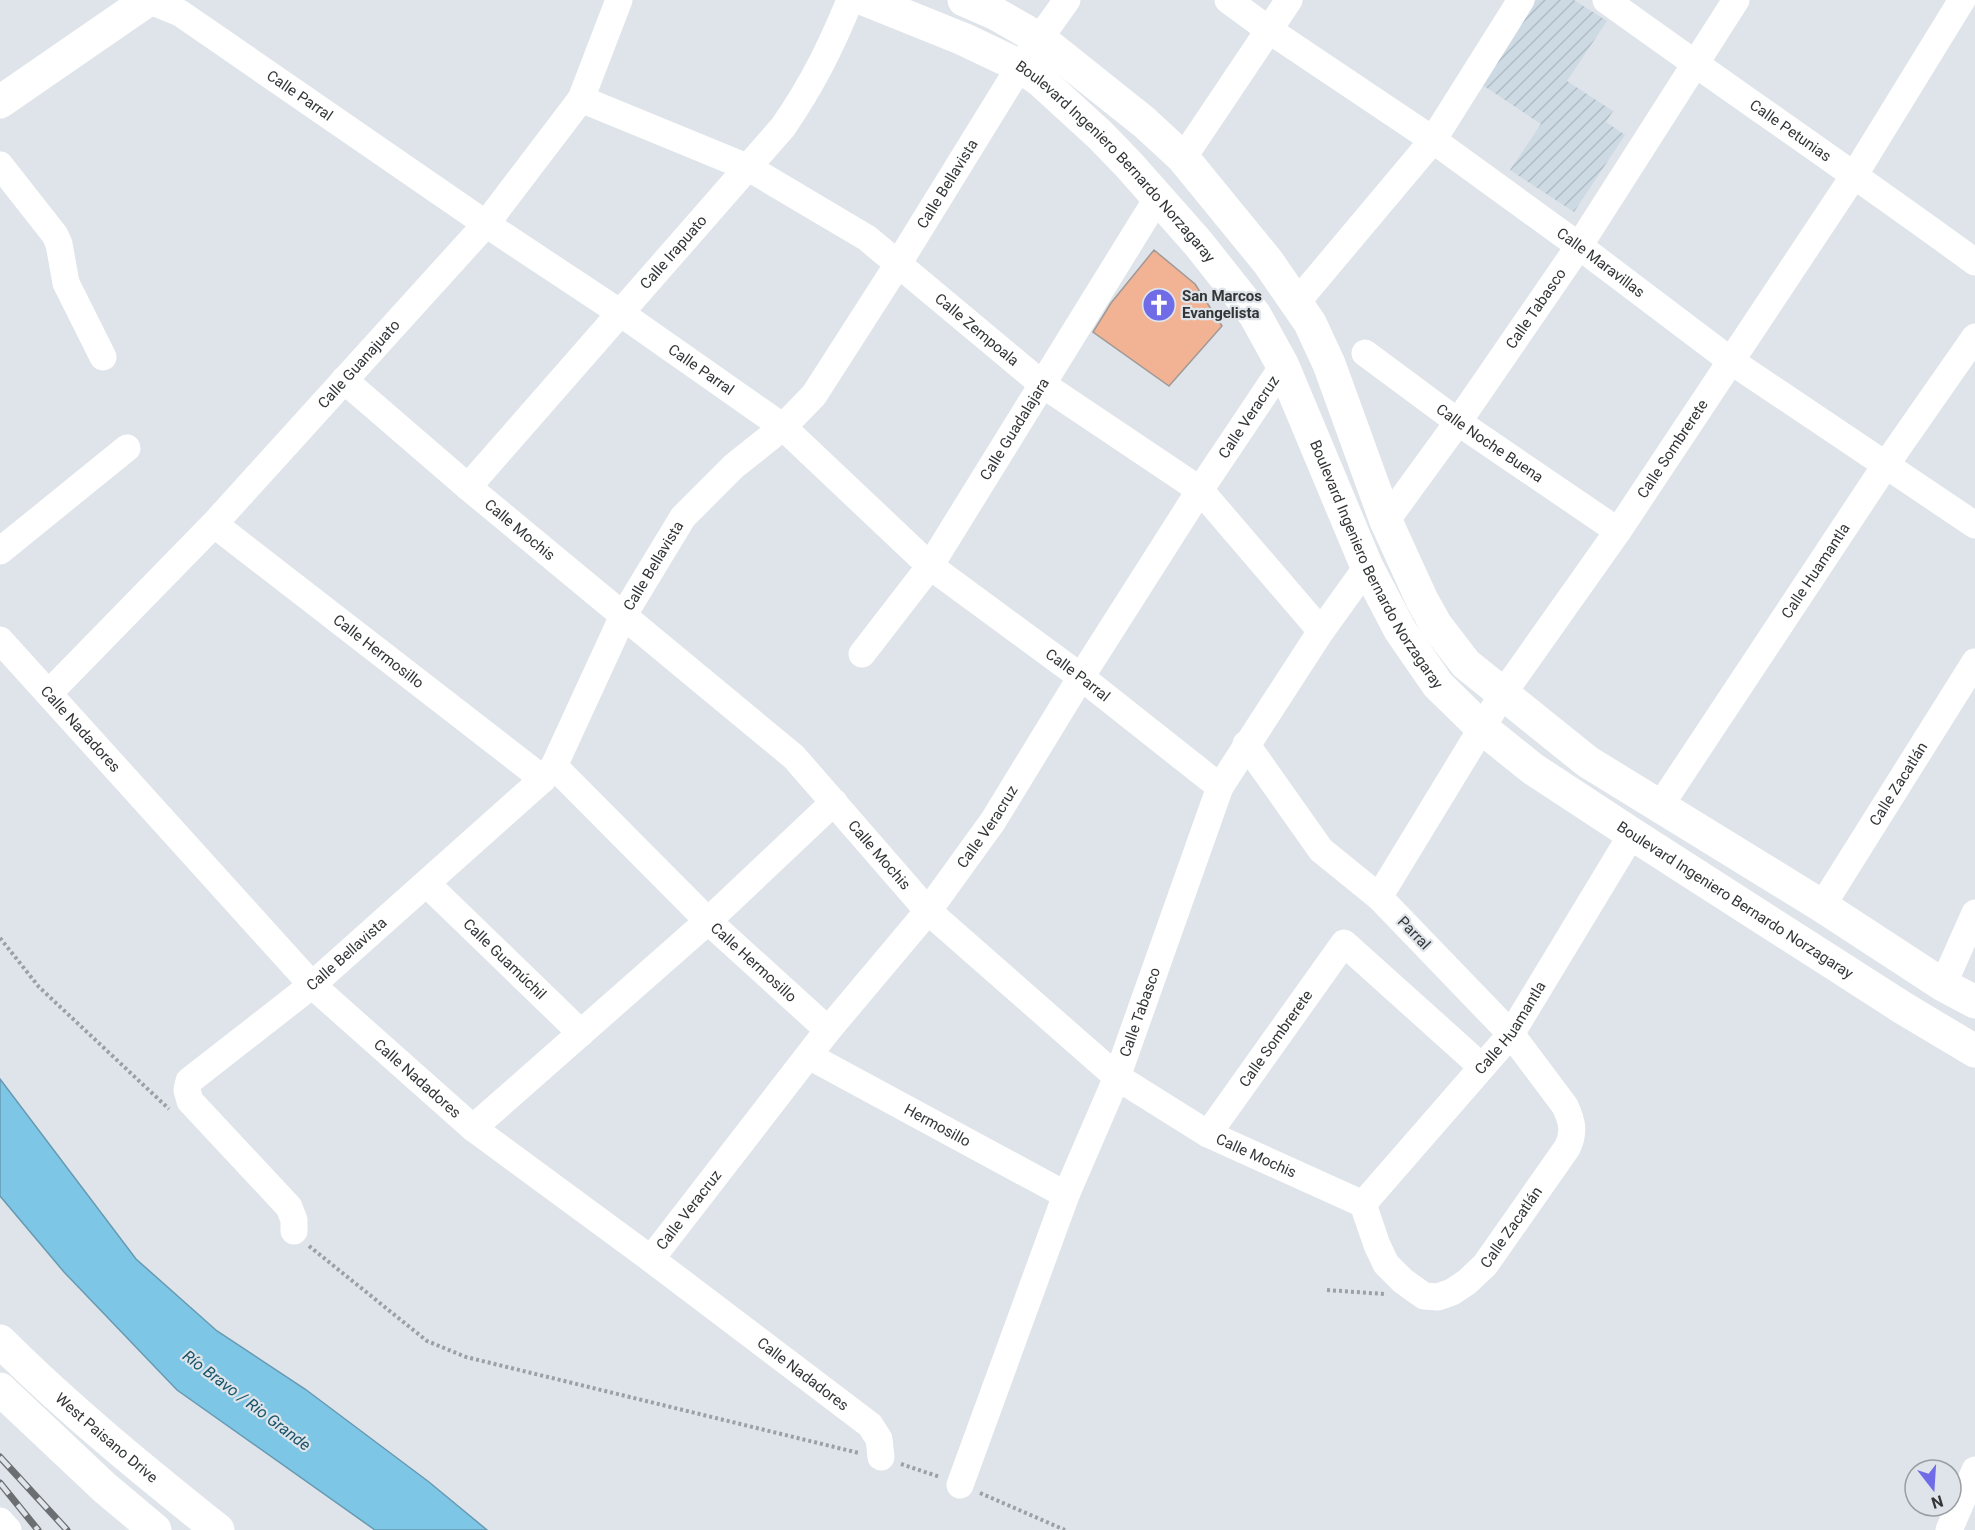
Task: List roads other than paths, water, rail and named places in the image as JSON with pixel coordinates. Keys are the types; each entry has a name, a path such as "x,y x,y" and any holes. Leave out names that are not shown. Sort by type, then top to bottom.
{"main road":[{"path":"0,102 148,0"},
{"name":"Boulevard Ingeniero Bernardo Norzagaray","path":"866,0 963,39 1020,66 1041,81 1100,135 1198,243 1255,315 1283,366 1367,567 1400,630 1438,685 1482,728 1533,769 1632,834 1913,1014 1975,1051"},
{"name":"Boulevard Ingeniero Bernardo Norzagaray","path":"964,0 996,14 1040,39 1144,122 1183,158 1230,213 1297,302 1310,323 1329,364 1386,521 1422,600 1436,625 1466,664 1588,762 1822,906 1943,985 1975,1002"},
{"name":"West Paisano Drive","path":"5,1356 218,1530"},
{"path":"0,1389 105,1488 155,1530"}],"street":[{"name":"Calle Parral","path":"148,0 180,13 486,224 620,312 783,427 930,566 1081,677 1220,787"},
{"name":"Calle Guanajuato","path":"49,693 214,524 486,224 581,99 619,0"},
{"name":"Calle Irapuato","path":"468,487 783,127 803,98 827,55 850,0"},
{"name":"Calle Bellavista","path":"294,1231 294,1220 289,1207 190,1101 187,1090 189,1081 312,985 427,884 548,772 623,616 683,517 734,466 783,427 814,395 1020,66 1067,0"},
{"name":"Calle Maravillas","path":"1228,0 1432,140 1579,246 1731,361 1975,525"},
{"path":"1183,158 1289,0"},
{"path":"1297,302 1432,140 1521,0"},
{"name":"Calle Petunias","path":"1606,0 1694,64 1855,174 1975,262"},
{"name":"Calle Tabasco","path":"1386,521 1458,422 1579,246 1736,0"},
{"name":"Calle Sombrerete","path":"1379,897 1502,695 1618,531 1855,174 1962,0"},
{"name":"Calle Zempoala","path":"581,99 749,168 867,238 1042,384 1200,490 1321,631"},
{"path":"0,165 54,234 59,244 63,277 103,357"},
{"name":"Calle Guadalajara","path":"862,654 930,566 1158,197"},
{"name":"Calle Huamantla","path":"1660,806 1885,466 1975,337"},
{"name":"Calle Noche Buena","path":"1365,353 1458,422 1618,531"},
{"name":"Calle Veracruz","path":"651,1259 828,1030 928,911 993,821 1200,490 1283,366"},
{"name":"Calle Mochis","path":"344,380 468,487 794,757 928,911 1118,1077 1208,1134 1363,1204"},
{"path":"0,551 127,448"},
{"name":"Calle Hermosillo","path":"214,524 548,772 828,1030"},
{"name":"Calle Tabasco","path":"960,1485 1065,1195 1118,1077 1220,787 1321,631 1367,567"},
{"name":"Calle Nadadores","path":"0,640 312,985 473,1128 870,1425 879,1439 881,1457"},
{"name":"Calle Zacatlán","path":"1822,906 1975,662"},
{"name":"Parral","path":"1246,744 1321,850 1379,897 1511,1034 1565,1106 1572,1129"},
{"path":"473,1128 708,921 834,802"},
{"name":"Calle Huamantla","path":"1363,1204 1511,1034 1632,834"},
{"name":"Calle Guamúchil","path":"427,884 581,1033"},
{"path":"1943,985 1975,913"},
{"name":"Calle Sombrerete","path":"1208,1134 1344,943 1482,1067"},
{"name":"Hermosillo","path":"809,1056 1065,1195"},
{"name":"Calle Zacatlán","path":"1363,1204 1386,1264 1403,1281 1424,1296 1438,1297 1452,1292 1485,1265 1567,1148 1572,1138 1572,1129"},
{"path":"1949,1530 1975,1470"},
{"path":"0,1521 8,1530"}],"water":[{"name":"Río Bravo / Rio Grande","path":"0,1079 136,1259 217,1331 305,1389 429,1482 487,1530 375,1530 177,1390 64,1272 0,1196"}],"railway":[{"path":"0,1457 67,1530"},
{"path":"0,1483 38,1530"}],"place":[{"name":"San Marcos Evangelista","path":"1159,305"}]}
